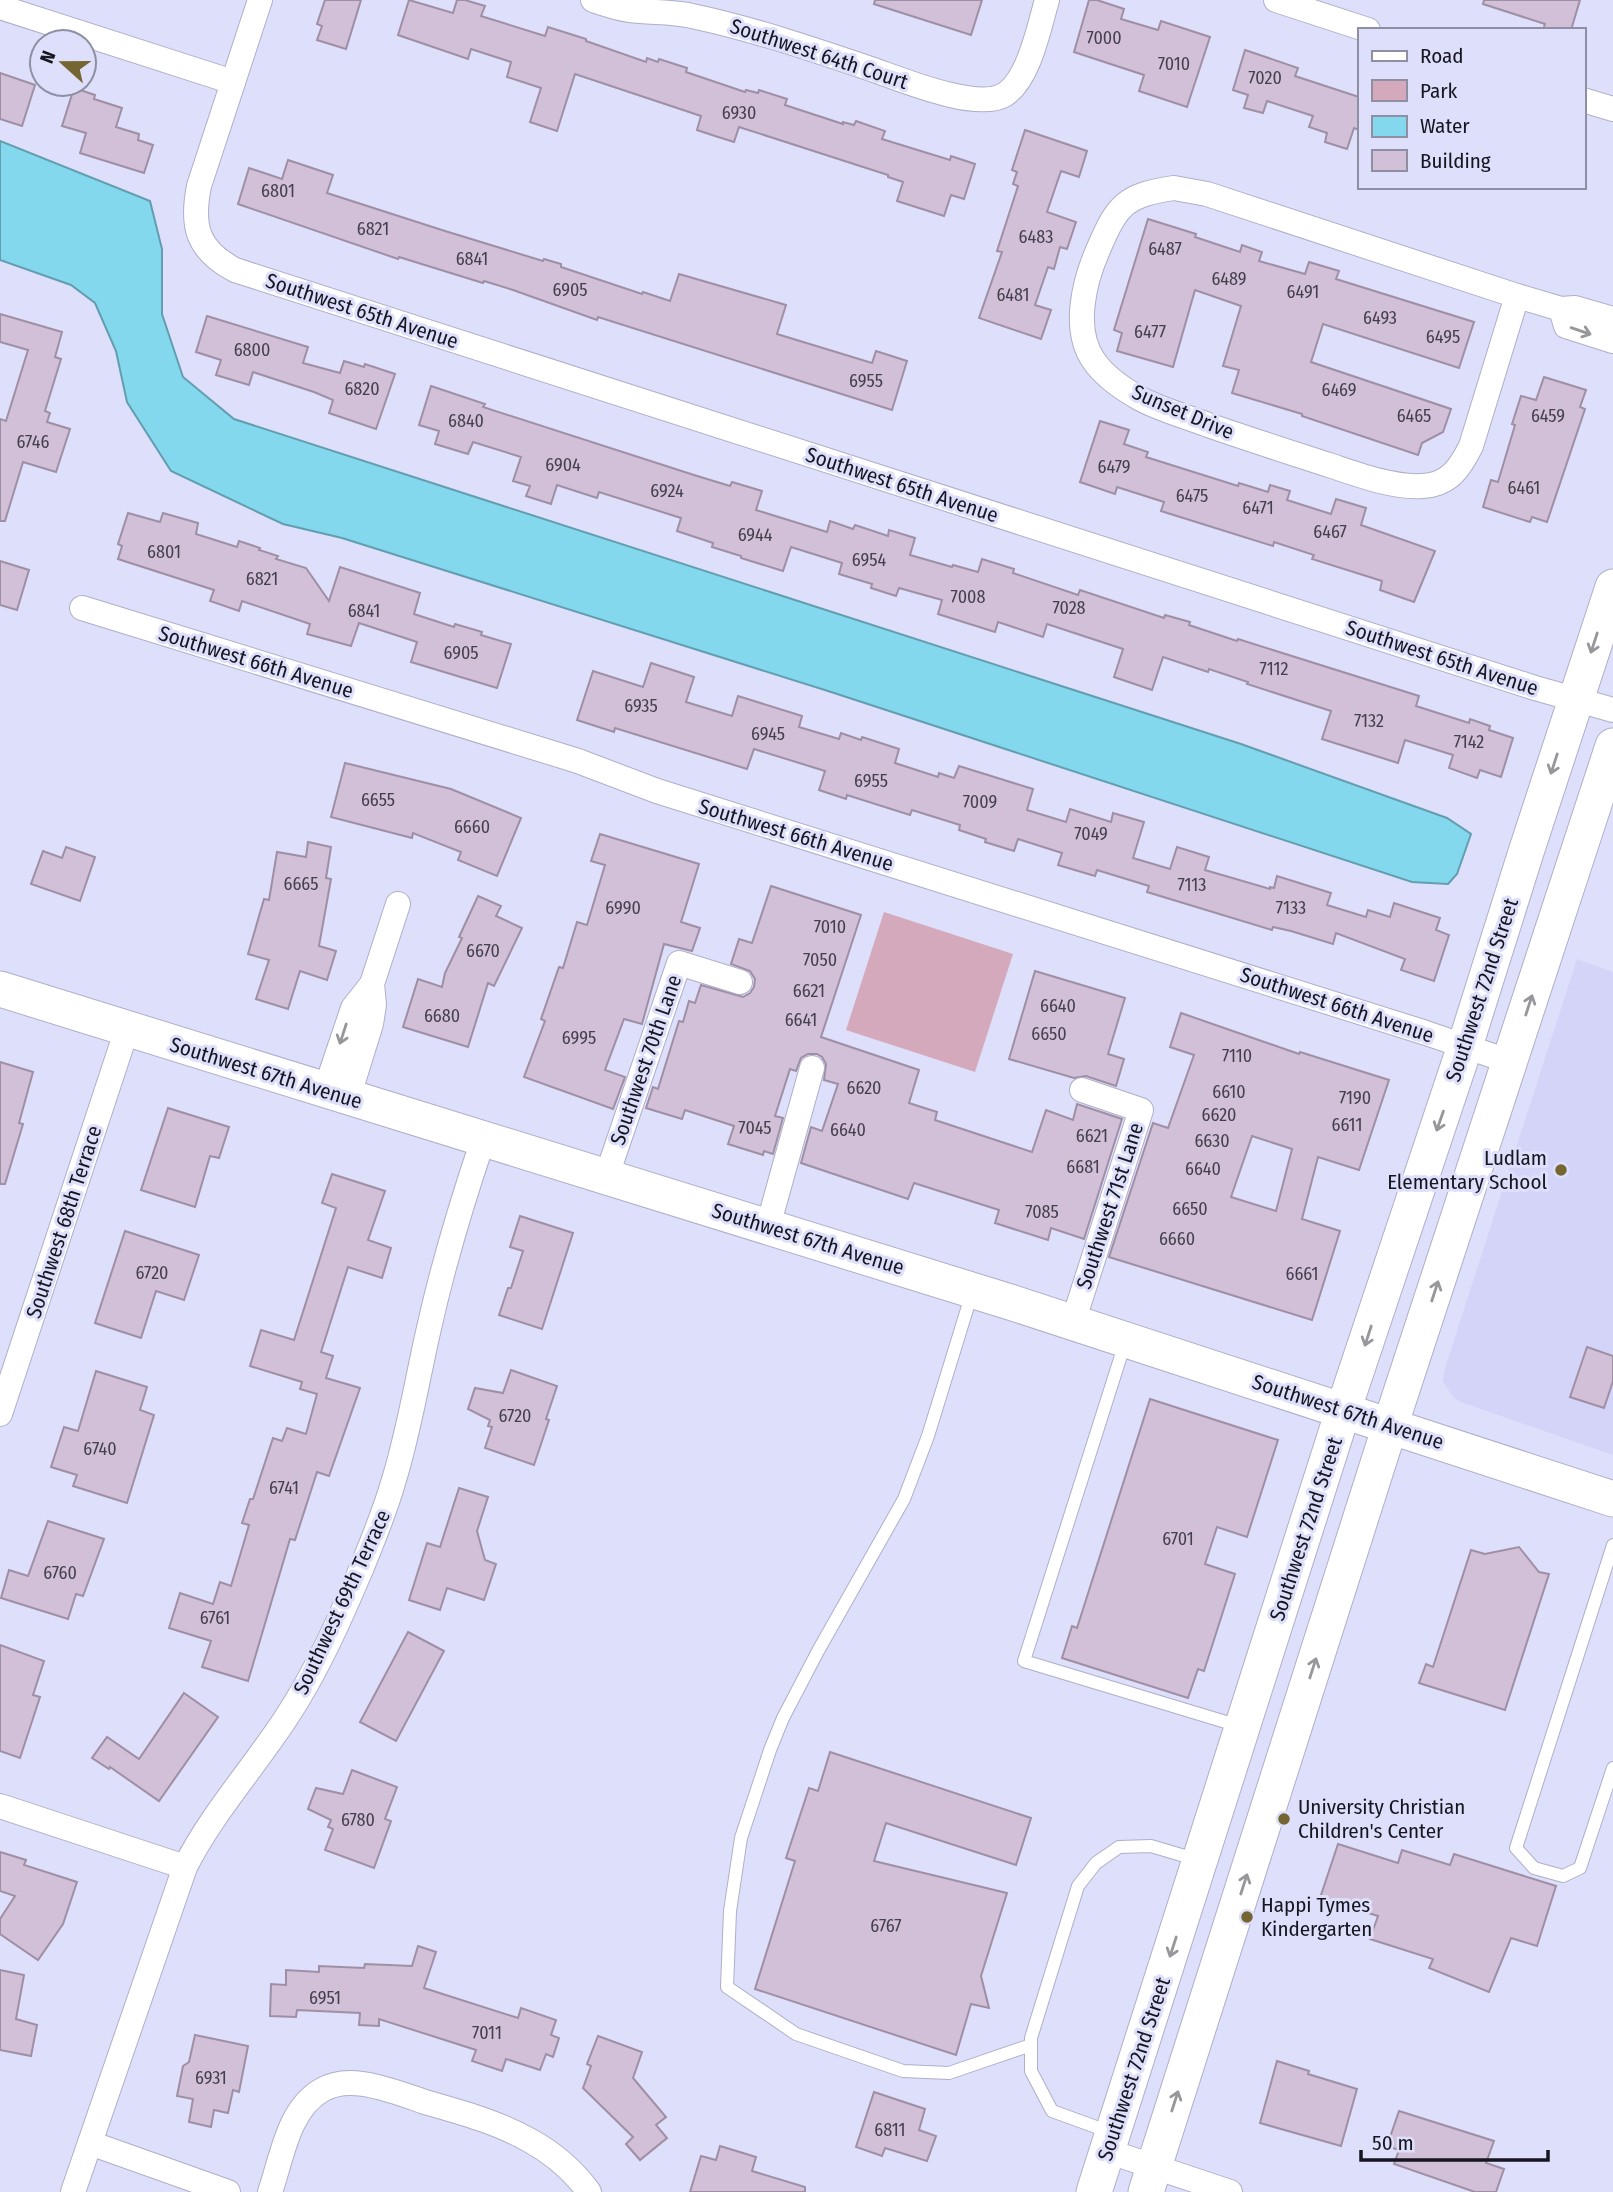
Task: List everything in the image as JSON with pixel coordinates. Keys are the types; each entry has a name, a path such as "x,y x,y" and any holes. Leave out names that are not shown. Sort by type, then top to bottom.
{"main road":[{"name":"Southwest 72nd Street","path":"1094,2192 1343,1410 1465,1046 1613,587"},
{"path":"1150,2179 1390,1426 1613,746"},
{"name":"Southwest 67th Avenue","path":"0,989 973,1290 1613,1499"}],"street":[{"path":"0,7 233,82 260,0"},
{"name":"Southwest 64th Court","path":"593,0 631,10 689,15 760,32 950,95 981,100 1003,96 1020,79 1047,0"},
{"path":"1276,0 1362,28"},
{"name":"Southwest 65th Avenue","path":"233,82 199,186 196,230 201,242 213,255 224,264 245,274 1613,710"},
{"path":"1585,101 1613,109"},
{"name":"Sunset Drive","path":"1517,296 1471,446 1462,464 1452,477 1441,483 1421,486 1382,481 1353,473 1238,436 1140,398 1105,374 1093,360 1084,341 1082,325 1089,275 1115,214 1138,195 1174,188 1207,194 1517,296 1561,309 1575,308 1613,319"},
{"path":"1561,309 1566,326 1613,341"},
{"name":"Southwest 66th Avenue","path":"82,608 578,761 657,791 1510,1062"},
{"path":"337,1095 352,1008 372,984 398,904"},
{"name":"Southwest 70th Lane","path":"606,1178 679,963 740,982"},
{"name":"Southwest 68th Terrace","path":"0,1414 127,1029"},
{"path":"768,1226 812,1068"},
{"name":"Southwest 71st Lane","path":"1073,1322 1141,1110 1082,1090"},
{"name":"Southwest 69th Terrace","path":"73,2192 185,1867 201,1838 287,1718 326,1647 363,1565 394,1480 438,1292 466,1189 483,1140"},
{"path":"0,1806 185,1867"},
{"path":"270,2192 292,2126 302,2108 323,2090 346,2083 385,2089 509,2129 553,2155 571,2170 589,2192"},
{"path":"1111,2142 1150,2179 1230,2192"},
{"path":"90,2143 228,2192"}],"lane":[{"path":"973,1290 928,1436 904,1499 818,1651 783,1718 770,1750 741,1838 730,1911 726,1987 796,2034 903,2071 949,2073 1031,2045"},
{"path":"1126,1340 1024,1661 1242,1728"},
{"path":"1613,1545 1516,1848 1534,1868 1563,1876 1580,1868 1613,1768"},
{"path":"1111,2142 1052,2111 1031,2071 1031,2038 1078,1886 1096,1863 1119,1847 1151,1846 1200,1860"}],"shaded area":[{"name":"Ludlam Elementary School","path":"1577,959 1613,972 1613,1455 1461,1402 1454,1398 1443,1382 1445,1368"}],"green space":[{"path":"884,912 1013,954 975,1072 846,1030"}],"water":[{"path":"0,141 150,201 162,249 162,314 183,377 234,419 1241,744 1447,818 1471,834 1457,874 1448,884 1412,882 828,691 342,538 283,524 171,471 127,402 116,351 95,303 71,285 0,260"}],"building":[{"path":"325,0 361,0 346,49 317,40 322,26 317,24"},
{"path":"409,0 453,13 457,0 465,0 485,6 481,16 545,36 548,27 646,62 647,58 658,62 659,59 687,68 686,72 745,92 758,93 759,90 787,99 785,105 843,124 854,125 856,121 885,131 882,139 950,160 951,156 975,164 964,199 951,195 944,216 897,201 903,182 888,175 739,127 734,142 715,136 697,130 701,116 575,74 557,131 530,122 541,88 507,77 511,62 471,49 468,59 398,35"},
{"path":"875,0 982,0 971,35 874,4"},
{"path":"1089,0 1124,9 1121,19 1158,30 1161,21 1210,37 1187,107 1139,91 1144,75 1074,52"},
{"path":"1484,0 1580,0 1572,28 1544,28 1545,24 1483,4"},
{"path":"1245,50 1298,68 1295,76 1358,97 1358,130 1354,128 1347,149 1325,142 1327,133 1309,127 1313,116 1267,101 1263,113 1244,108 1248,95 1233,90"},
{"path":"0,73 28,83 28,98 31,98 22,126 0,119"},
{"path":"71,98 94,98 122,108 116,127 139,134 138,140 153,145 144,173 80,153 86,133 62,126"},
{"path":"1025,130 1087,151 1079,177 1061,171 1047,212 1076,222 1067,249 1060,247 1054,269 1048,267 1035,305 1051,310 1041,339 979,318 1002,252 997,251 1018,186 1013,184 1017,172 1012,170"},
{"path":"288,160 333,175 327,193 543,261 544,259 561,264 561,267 642,294 643,292 670,301 679,274 786,305 777,334 872,363 876,351 907,361 892,410 598,317 597,320 484,281 483,283 399,257 398,259 238,204 249,168 282,179"},
{"path":"1148,219 1240,252 1242,245 1262,252 1259,261 1305,274 1309,262 1339,271 1336,279 1474,322 1459,368 1323,324 1311,362 1451,409 1443,432 1422,443 1418,455 1302,414 1232,393 1239,370 1223,366 1241,306 1195,290 1173,367 1117,351 1122,333 1114,330"},
{"path":"0,314 62,332 55,357 61,359 45,411 50,413 47,422 70,429 56,472 23,462 5,521 0,521 0,419 6,421 28,350 0,342"},
{"path":"207,316 308,347 303,363 340,373 344,361 364,367 365,364 395,374 376,429 329,413 333,400 314,392 253,372 249,385 216,375 221,360 196,352"},
{"path":"1544,377 1586,390 1580,407 1585,409 1547,522 1532,517 1530,522 1483,507 1491,480 1498,482 1521,396 1536,400"},
{"path":"431,386 485,404 483,407 694,475 730,486 732,482 762,491 756,510 827,532 830,521 853,529 855,525 888,536 889,530 915,538 910,555 978,572 982,559 1014,569 1013,573 1078,595 1080,590 1164,618 1165,615 1190,622 1189,625 1237,641 1238,639 1419,696 1416,706 1469,723 1470,719 1490,726 1489,730 1513,738 1501,777 1480,770 1477,778 1449,768 1453,755 1405,740 1398,763 1322,739 1331,711 1209,669 1208,672 1163,657 1152,690 1114,677 1123,649 1047,624 1043,637 998,622 995,632 938,614 942,600 899,588 896,596 871,588 872,584 839,574 842,563 791,547 783,571 741,558 712,547 713,543 677,531 681,518 599,492 597,498 557,485 551,504 526,496 530,486 513,481 521,457 473,442 468,454 435,444 439,431 419,425"},
{"path":"1100,421 1129,430 1124,444 1148,452 1146,457 1238,486 1239,483 1268,492 1270,485 1290,491 1287,500 1331,514 1336,499 1366,508 1361,525 1435,551 1414,602 1380,590 1382,581 1312,559 1314,555 1274,542 1273,546 1161,511 1164,502 1117,487 1115,494 1080,482"},
{"path":"128,513 160,522 163,513 198,523 196,534 237,547 239,541 278,556 276,559 306,568 329,601 340,567 420,593 414,614 454,627 455,624 482,632 481,635 511,644 497,688 411,662 417,642 359,623 351,646 307,634 310,624 242,601 239,611 210,601 214,590 118,559 122,546 118,544"},
{"path":"0,561 29,570 17,610 0,605"},
{"path":"651,663 694,677 686,702 732,716 738,696 802,716 799,727 839,739 841,733 861,740 862,737 899,749 895,763 938,777 939,773 954,778 959,766 1033,789 1027,810 1066,822 1070,809 1111,822 1113,813 1144,822 1133,858 1170,869 1177,847 1209,857 1205,870 1270,889 1274,888 1277,876 1331,893 1327,905 1366,917 1368,910 1390,917 1394,903 1440,918 1436,930 1449,935 1434,981 1401,970 1405,959 1336,933 1333,944 1291,931 1273,927 1272,930 1147,892 1149,886 1097,870 1095,876 1058,865 1062,853 1018,839 1014,851 959,830 960,825 912,810 910,815 847,795 846,799 819,790 825,771 754,749 747,769 615,728 614,732 577,720 593,671 643,687"},
{"path":"345,763 451,789 521,818 497,876 458,860 461,852 413,833 412,838 331,817"},
{"path":"600,834 699,864 681,922 700,928 692,951 664,944 642,1024 624,1019 605,1070 625,1077 613,1109 524,1077 545,1021 541,1019 559,967 563,968 577,922 587,925 605,865 591,861"},
{"path":"308,842 331,847 326,878 331,879 319,946 336,951 327,980 300,971 288,1009 256,999 269,960 248,954 264,899 269,900 277,852 306,857"},
{"path":"66,847 95,857 80,901 31,884 43,851 62,858"},
{"path":"771,886 861,915 821,1037 919,1070 909,1103 937,1112 935,1120 1032,1152 1046,1110 1073,1120 1077,1104 1122,1119 1084,1239 1051,1228 1048,1240 995,1223 999,1210 914,1183 908,1199 801,1163 811,1127 822,1131 838,1084 824,1080 826,1064 817,1054 808,1054 801,1058 796,1071 790,1069 775,1116 783,1118 773,1154 764,1151 763,1155 728,1144 734,1126 685,1110 682,1119 646,1108 653,1087 658,1089 679,1021 683,1022 689,1001 695,1003 701,985 743,997 754,987 755,979 750,971 731,964 739,939 752,943"},
{"path":"478,896 501,906 496,916 522,928 494,986 488,983 468,1047 403,1027 418,979 442,987 445,973 462,938 459,937"},
{"path":"1035,971 1125,998 1108,1054 1124,1059 1116,1086 1086,1076 1074,1078 1009,1059"},
{"path":"1181,1013 1299,1054 1300,1052 1389,1080 1359,1170 1318,1157 1302,1219 1340,1231 1312,1320 1109,1257 1153,1123 1168,1128 1194,1055 1170,1047","holes":["1252,1136 1292,1149 1276,1211 1231,1197"]},
{"path":"0,1062 33,1072 19,1123 23,1124 5,1184 0,1184"},
{"path":"168,1108 229,1127 219,1158 210,1156 195,1207 141,1190"},
{"path":"332,1174 385,1191 368,1240 391,1248 382,1278 348,1267 321,1352 333,1356 326,1378 360,1388 329,1476 317,1472 295,1540 290,1539 248,1681 202,1667 211,1641 169,1628 180,1593 213,1604 220,1582 231,1586 249,1525 242,1523 250,1499 253,1499 273,1438 282,1441 287,1428 306,1434 317,1394 300,1389 302,1382 250,1366 261,1330 294,1340 336,1208 322,1203"},
{"path":"520,1216 573,1233 542,1329 499,1315 523,1251 510,1247"},
{"path":"125,1231 199,1255 184,1300 156,1291 141,1338 95,1323"},
{"path":"1587,1347 1613,1356 1613,1381 1604,1408 1570,1397"},
{"path":"511,1370 557,1386 534,1465 485,1448 492,1427 488,1426 490,1420 468,1409 475,1388 503,1393"},
{"path":"96,1371 147,1387 140,1410 154,1415 127,1503 73,1486 77,1475 51,1467 64,1427 78,1431"},
{"path":"1150,1399 1278,1440 1247,1537 1217,1527 1205,1564 1235,1574 1204,1671 1198,1669 1188,1698 1062,1658 1072,1626 1077,1628"},
{"path":"459,1488 488,1497 477,1531 485,1560 496,1564 484,1600 447,1588 440,1610 409,1600 427,1543 440,1547"},
{"path":"48,1521 104,1539 83,1596 76,1594 68,1619 1,1598 9,1570 28,1576"},
{"path":"1519,1547 1539,1572 1549,1574 1505,1710 1419,1683 1426,1664 1433,1667 1471,1550 1485,1554"},
{"path":"408,1632 444,1651 396,1741 360,1722"},
{"path":"0,1645 44,1661 33,1695 40,1697 20,1758 0,1751"},
{"path":"184,1693 218,1717 159,1801 110,1767 109,1769 92,1758 107,1737 139,1759"},
{"path":"830,1752 1031,1818 1016,1865 886,1823 874,1861 1007,1893 981,1976 989,2008 971,2004 956,2055 755,1989 795,1861 786,1858 809,1788 818,1791"},
{"path":"352,1770 397,1787 385,1819 391,1821 374,1868 325,1850 333,1829 328,1827 331,1820 308,1809 316,1788 343,1794"},
{"path":"1338,1844 1398,1863 1402,1850 1450,1865 1454,1854 1556,1886 1537,1946 1511,1938 1489,1992 1429,1968 1433,1959 1370,1939 1378,1916 1320,1898"},
{"path":"0,1852 26,1860 24,1865 77,1882 63,1924 38,1960 0,1934 0,1919 15,1896 0,1891"},
{"path":"418,1946 436,1952 424,1988 518,2018 521,2008 556,2020 551,2035 559,2038 553,2057 546,2054 540,2070 506,2059 502,2071 472,2061 476,2050 379,2019 379,2026 359,2025 360,2013 297,2010 296,2017 270,2016 271,1984 286,1985 286,1970 319,1972 319,1966 364,1968 365,1964 412,1966"},
{"path":"0,1970 24,1975 16,2019 37,2025 31,2056 0,2050"},
{"path":"195,2035 248,2046 239,2092 233,2090 228,2113 214,2110 211,2127 189,2122 193,2099 177,2096 183,2066 189,2062"},
{"path":"598,2036 642,2052 633,2078 666,2117 656,2125 667,2138 640,2160 626,2144 633,2137 583,2088 591,2066 587,2064"},
{"path":"1277,2061 1357,2089 1341,2146 1260,2123"},
{"path":"874,2092 925,2109 919,2130 936,2136 927,2161 885,2148 882,2156 856,2147"},
{"path":"1399,2111 1494,2141 1486,2163 1504,2169 1496,2192 1475,2192 1394,2164 1399,2150 1387,2146"},
{"path":"720,2146 756,2157 752,2171 805,2187 805,2192 690,2192 701,2156 716,2160"}],"place":[{"name":"Ludlam Elementary School","path":"1561,1170"},
{"name":"University Christian Children's Center","path":"1284,1819"},
{"name":"Happi Tymes Kindergarten","path":"1247,1917"}]}
